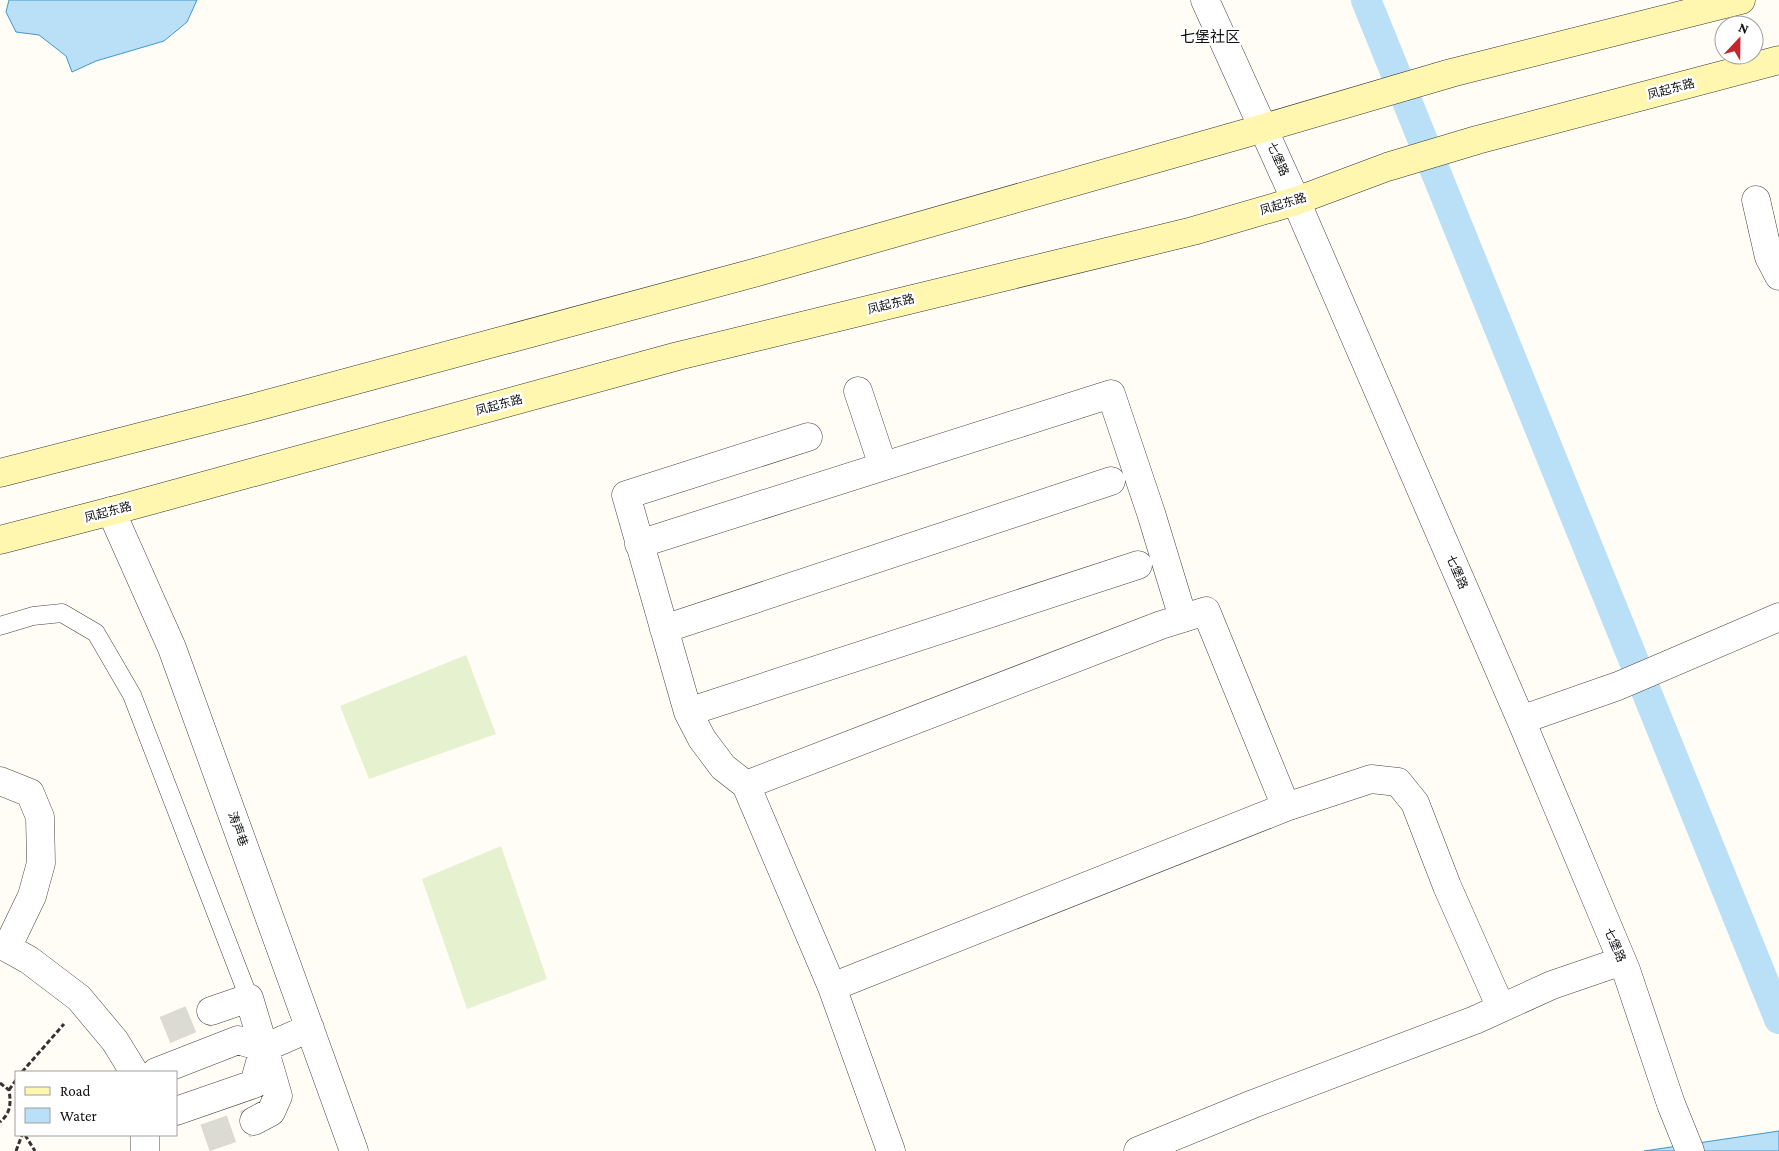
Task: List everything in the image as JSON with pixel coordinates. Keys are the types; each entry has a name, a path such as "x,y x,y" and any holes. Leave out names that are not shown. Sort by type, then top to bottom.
{"main road":[{"path":"0,473 266,404 761,271 1450,74 1741,0"},
{"name":"凤起东路","path":"0,540 678,356 1193,231 1296,201 1387,167 1477,140 1779,60"}],"street":[{"name":"七堡路","path":"1205,0 1264,128 1521,720 1622,961 1671,1104 1687,1143"},
{"path":"1756,200 1769,257 1779,276"},
{"path":"858,391 883,466"},
{"path":"639,544 1111,394 1183,618"},
{"path":"808,437 626,495 688,712 702,739 723,767 746,785 832,987 891,1151"},
{"path":"664,629 1111,481"},
{"name":"涛声巷","path":"111,511 172,648 354,1151"},
{"path":"688,712 1138,565"},
{"path":"746,785 1183,618 1206,611 1286,807"},
{"path":"1521,720 1618,686 1779,617"},
{"path":"832,987 1286,807 1372,779 1398,782 1415,803 1447,886 1501,1008"},
{"path":"0,781 30,793 40,818 41,863 32,896 3,946 29,960 79,998 115,1041 133,1071"},
{"path":"1138,1151 1253,1104 1475,1020 1552,985 1622,961"},
{"path":"211,1011 249,998 278,1096 271,1112 254,1121"},
{"path":"159,1071 238,1040 264,1048 310,1028"},
{"path":"178,1110 254,1084 264,1048"},
{"path":"145,1136 145,1151"}],"lane":[{"path":"0,626 33,616 62,613 96,633 132,695 249,998"}],"path":[{"path":"23,1071 62,1027 79,998"},
{"path":"8,1090 15,1081"},
{"path":"0,1083 8,1090 10,1100 9,1112 0,1122"},
{"path":"16,1151 24,1136"},
{"path":"25,1136 35,1151"}],"green space":[{"path":"466,655 496,734 369,779 340,706"},
{"path":"501,846 547,979 467,1009 422,879"}],"water":[{"path":"9,0 197,0 187,22 164,41 96,61 72,72 66,56 39,35 16,32 6,12"},
{"path":"1779,1131 1779,1151 1644,1151"}],"waterway":[{"path":"1366,0 1779,1019"}],"tunnel":[{"path":"165,1030 211,1011"},
{"path":"205,1138 254,1121"}],"district":[{"name":"七堡社区","path":"1210,37"}]}
